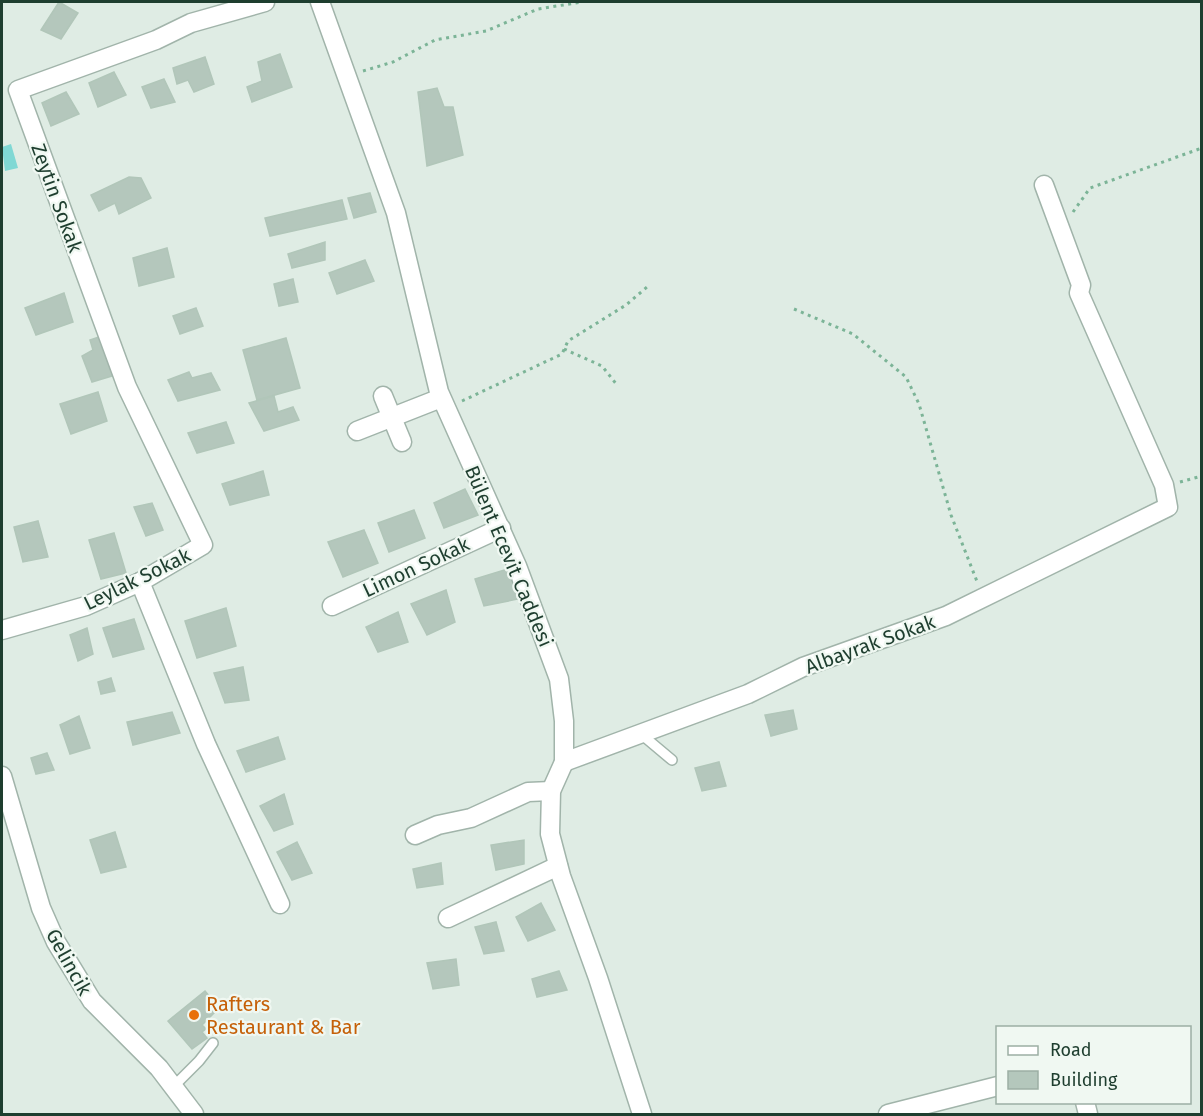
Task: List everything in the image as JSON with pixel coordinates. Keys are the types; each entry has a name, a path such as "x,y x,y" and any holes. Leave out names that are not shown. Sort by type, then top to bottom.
{"street":[{"name":"Zeytin Sokak","path":"203,545 127,387 18,90 156,40 191,23 265,2"},
{"name":"Bülent Ecevit Caddesi","path":"320,2 396,213 443,403 501,528 535,609 559,679 564,721 564,762 551,790 550,834 558,866 642,1114"},
{"path":"1044,184 1081,285 1080,293 1164,484"},
{"path":"383,396 402,442"},
{"path":"357,431 393,417 443,403"},
{"name":"Albayrak Sokak","path":"564,762 748,694 803,667 946,616 984,599 1168,507 1164,484"},
{"name":"Limon Sokak","path":"332,606 501,528"},
{"name":"Leylak Sokak","path":"2,630 86,606 140,582 203,545"},
{"path":"140,582 206,744 280,904"},
{"name":"Gelincik","path":"2,776 41,908 57,942 92,1001 149,1057 194,1114"},
{"path":"415,835 438,825 471,818 528,792 551,790"},
{"path":"448,918 558,866"},
{"path":"888,1114 996,1087"}],"lane":[{"path":"641,734 672,760"},
{"path":"173,1087 213,1043"}],"path":[{"path":"347,76 393,62 435,40 486,31 526,12 582,2"},
{"path":"1060,227 1090,188 1202,148"},
{"path":"443,403 541,365 562,354 568,341 626,305 646,287"},
{"path":"794,309 853,334 906,377 919,404 951,515 984,599"},
{"path":"564,349 602,366 617,385"},
{"path":"1164,484 1202,476"}],"water":[{"path":"11,144 18,168 5,171 2,147"}],"building":[{"path":"59,2 78,13 61,39 41,30"},
{"path":"280,54 292,87 252,102 247,87 262,81 258,62"},
{"path":"205,57 214,84 194,92 188,80 177,84 173,68"},
{"path":"114,72 126,95 98,107 89,83"},
{"path":"164,79 175,102 151,108 142,87"},
{"path":"437,88 444,107 453,107 463,155 427,166 418,92"},
{"path":"66,92 79,114 51,126 42,103"},
{"path":"129,177 141,178 151,198 119,214 115,203 99,211 91,195"},
{"path":"370,193 376,212 354,218 348,198"},
{"path":"342,200 347,219 270,236 265,218"},
{"path":"325,242 325,260 292,268 288,254"},
{"path":"167,248 174,277 139,286 133,258"},
{"path":"365,260 374,281 337,294 329,273"},
{"path":"293,279 298,302 279,306 274,284"},
{"path":"64,293 73,322 36,335 25,308"},
{"path":"196,308 203,326 180,334 173,316"},
{"path":"108,334 122,373 92,382 82,356 93,350 90,340"},
{"path":"286,338 300,388 257,400 243,350"},
{"path":"189,372 192,378 211,373 220,390 178,401 168,380"},
{"path":"98,392 107,421 71,434 60,404"},
{"path":"274,396 278,412 293,407 299,420 264,431 249,403"},
{"path":"226,422 234,443 197,453 188,433"},
{"path":"263,471 269,495 230,505 222,484"},
{"path":"465,489 478,515 444,528 434,503"},
{"path":"152,503 163,530 146,536 134,507"},
{"path":"414,510 425,538 389,552 378,523"},
{"path":"38,521 48,557 23,562 14,527"},
{"path":"364,530 378,563 343,577 328,542"},
{"path":"114,533 126,573 101,579 89,540"},
{"path":"517,566 518,599 484,606 475,579"},
{"path":"446,590 455,622 427,635 411,604"},
{"path":"226,608 236,646 197,658 185,621"},
{"path":"398,612 408,642 378,652 366,627"},
{"path":"134,619 144,649 113,657 103,628"},
{"path":"87,628 93,654 78,661 70,635"},
{"path":"243,667 249,700 225,703 214,673"},
{"path":"111,678 115,691 101,694 98,682"},
{"path":"793,710 797,729 771,736 765,715"},
{"path":"172,712 180,733 133,745 127,722"},
{"path":"79,716 90,748 70,754 60,725"},
{"path":"278,737 285,759 246,772 237,751"},
{"path":"47,753 54,770 36,774 31,758"},
{"path":"719,762 726,786 702,791 695,768"},
{"path":"284,794 293,824 274,831 260,806"},
{"path":"115,832 126,867 101,873 90,840"},
{"path":"524,840 524,864 496,870 491,845"},
{"path":"297,842 312,873 292,880 277,852"},
{"path":"441,863 443,884 417,888 413,869"},
{"path":"541,903 555,930 528,941 516,917"},
{"path":"496,922 504,951 484,954 475,927"},
{"path":"456,959 459,985 433,989 427,963"},
{"path":"559,971 567,990 537,997 532,979"},
{"name":"Rafters Restaurant & Bar","path":"205,991 219,1008 202,1025 206,1029 202,1032 207,1038 192,1049 168,1021"}],"place":[{"name":"Rafters Restaurant & Bar","path":"194,1015"}]}
